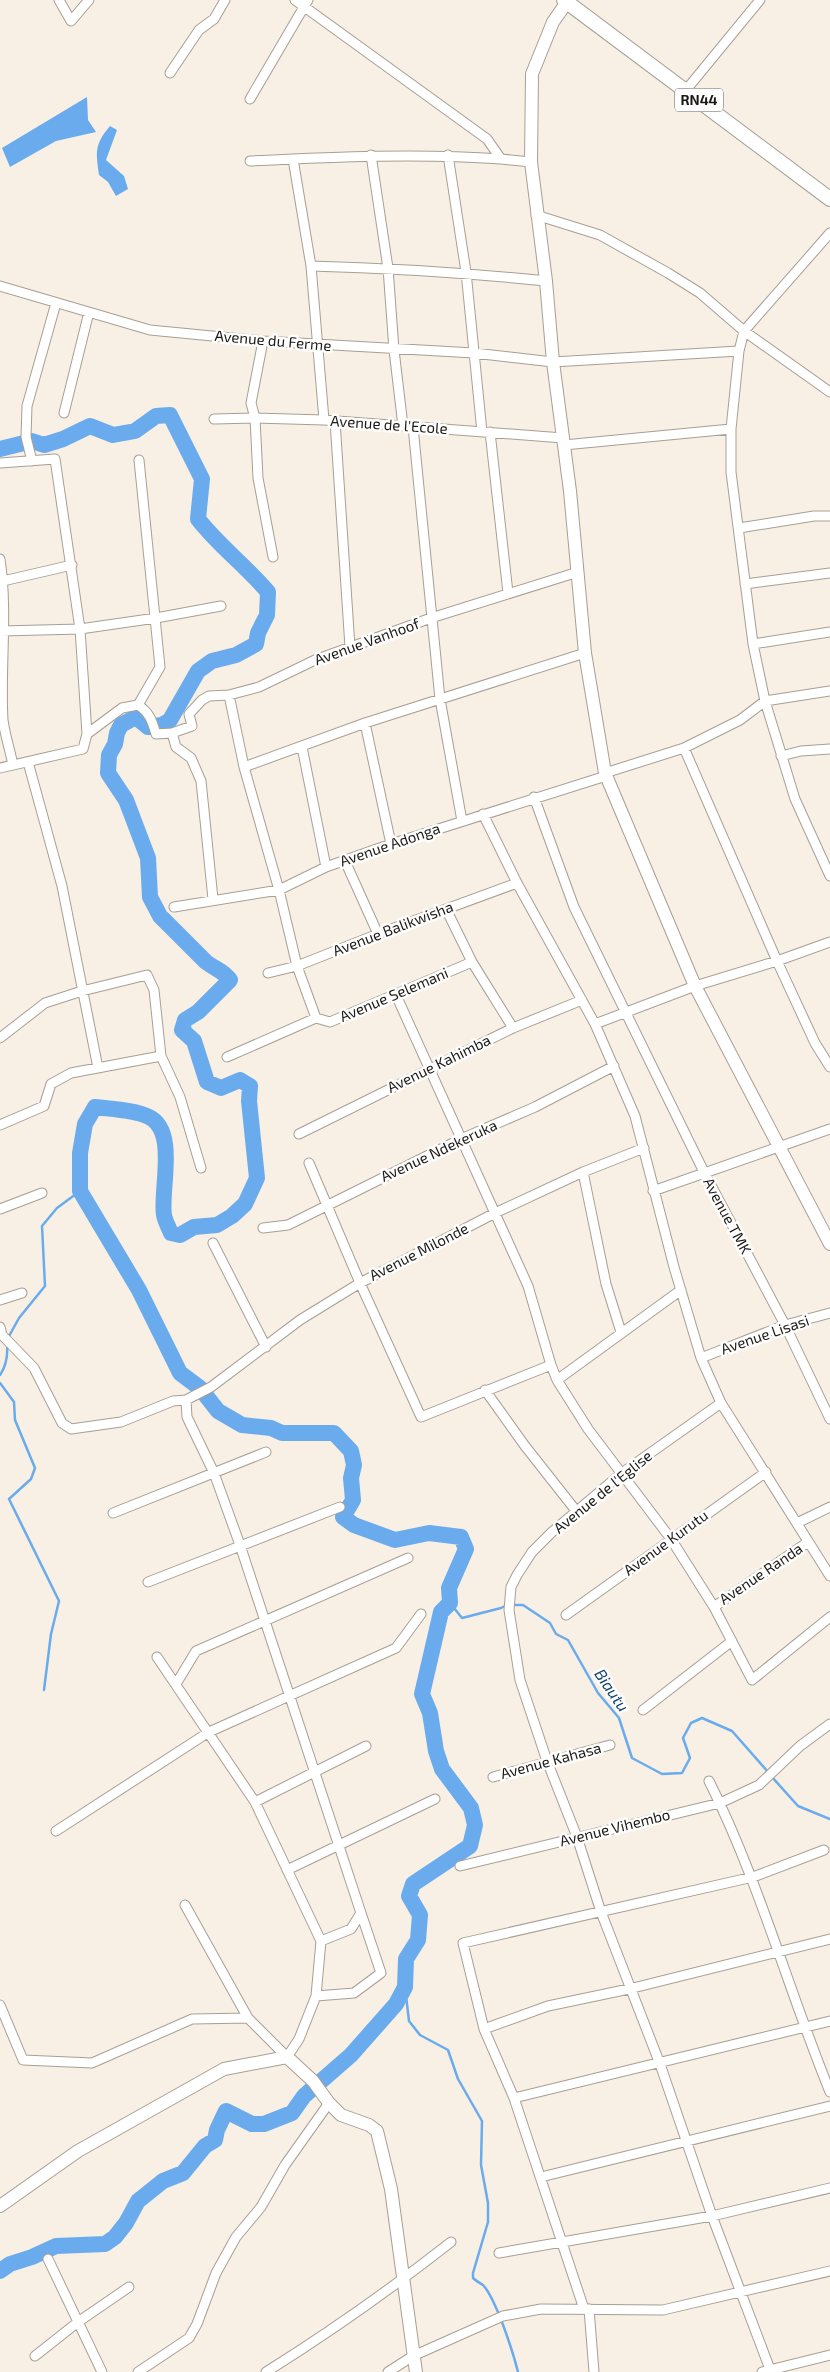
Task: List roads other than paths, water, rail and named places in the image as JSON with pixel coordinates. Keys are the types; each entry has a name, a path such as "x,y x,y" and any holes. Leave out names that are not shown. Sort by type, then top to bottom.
{"main road":[{"name":"RN44","path":"566,1 830,200"}],"street":[{"path":"59,0 71,21 89,0"},
{"path":"170,73 199,30 214,19 225,0"},
{"path":"295,0 306,3 487,139 501,159"},
{"path":"686,90 760,0"},
{"path":"566,1 552,22 532,74 531,162 536,215 546,281 585,653 605,774 695,986 830,1244"},
{"path":"250,99 306,3"},
{"path":"250,161 371,154 448,155 531,162"},
{"path":"371,154 388,268 394,350 403,426"},
{"path":"448,155 466,272 474,354 508,593"},
{"path":"293,159 311,266 324,420"},
{"path":"536,215 600,236 625,248 700,293 744,331 830,392"},
{"path":"830,233 744,331 739,351 731,429 731,472 753,644 765,701 795,799 830,876"},
{"path":"311,266 466,272 546,281"},
{"name":"Avenue du Ferme","path":"0,286 150,330 263,341 474,354 553,362 739,351"},
{"path":"32,457 26,437 27,406 56,303"},
{"path":"64,413 89,312"},
{"path":"263,341 251,403 255,418 258,478 273,558"},
{"name":"Avenue de l'Ecole","path":"214,419 324,420 486,432 563,441 731,429"},
{"path":"335,421 350,647"},
{"path":"413,427 440,699 462,821"},
{"path":"0,463 32,457 55,459 80,629 87,734 83,749 0,768"},
{"path":"138,705 160,667 139,460"},
{"path":"739,528 814,516 830,516"},
{"path":"0,559 3,581 1,631 3,720 13,765"},
{"path":"3,581 72,565"},
{"name":"Avenue Vanhoof","path":"172,733 192,726 189,714 202,700 209,696 229,695 259,688 315,660 350,647 431,618 578,572"},
{"path":"745,584 830,573"},
{"path":"1,631 80,629 221,606"},
{"path":"753,644 830,632"},
{"path":"244,767 302,748 365,723 585,653"},
{"path":"765,701 830,691"},
{"path":"227,1057 316,1018 297,966 280,890 244,767 229,695"},
{"name":"Avenue Adonga","path":"174,907 280,890 326,867 391,844 684,748 740,720 765,701"},
{"path":"87,734 122,708 138,705 146,710 152,719 156,734 172,733 176,747 191,758 201,781 213,900"},
{"path":"365,723 391,844"},
{"path":"302,748 326,867"},
{"path":"684,748 777,961 816,1043 830,1067"},
{"path":"781,756 801,750 830,749"},
{"path":"28,762 62,886 98,1068"},
{"name":"Avenue TMK","path":"534,797 574,907 704,1172 785,1326 830,1419"},
{"path":"482,814 517,883 595,1024 635,1116 653,1191 681,1290 702,1358 721,1403 830,1576"},
{"path":"345,861 378,934"},
{"name":"Avenue Balikwisha","path":"268,973 297,966 517,883"},
{"path":"446,909 472,962 513,1028"},
{"path":"595,1024 695,986 777,961 830,942"},
{"name":"Avenue Selemani","path":"316,1018 330,1022 472,962"},
{"path":"0,1038 45,1003 82,991 147,975 154,990 161,1056 180,1097 201,1168"},
{"path":"396,995 528,1286 557,1380 588,1429 671,1539 714,1607 752,1680 830,1617"},
{"name":"Avenue Kahimba","path":"299,1134 513,1028 582,1000"},
{"path":"0,1125 44,1106 51,1084 70,1074 161,1056"},
{"name":"Avenue Ndekeruka","path":"263,1228 288,1225 461,1139 535,1107 614,1066"},
{"path":"653,1191 830,1129"},
{"name":"Avenue Milonde","path":"0,1327 7,1339 34,1368 62,1423 71,1428 121,1422 173,1400 190,1399 211,1388 300,1320 360,1283 495,1213 583,1172 644,1148"},
{"path":"310,1163 360,1283 421,1417 551,1365"},
{"path":"583,1172 606,1284 621,1332"},
{"path":"0,1209 42,1193"},
{"path":"213,1243 266,1347"},
{"path":"557,1380 621,1332 647,1317 681,1290"},
{"path":"0,1300 22,1293"},
{"name":"Avenue Lisasi","path":"702,1358 785,1326 830,1313"},
{"path":"485,1390 525,1446 577,1512"},
{"path":"190,1399 187,1417 214,1473 240,1545 381,1973 354,1993 316,1996"},
{"name":"Avenue de l'Eglise","path":"547,1761 520,1680 509,1610 510,1587 532,1552 552,1532 622,1473 721,1403"},
{"path":"113,1513 266,1452"},
{"name":"Avenue Kurutu","path":"566,1615 766,1472"},
{"path":"148,1582 340,1507"},
{"path":"797,1523 830,1507"},
{"name":"Avenue Randa","path":"714,1607 808,1542"},
{"path":"176,1684 196,1651 265,1619 408,1558"},
{"path":"56,1831 209,1732 396,1648 421,1614"},
{"path":"643,1710 732,1641"},
{"path":"0,2206 78,2152 224,2070 287,2057 299,2039 316,1996 321,1941 255,1802 157,1657"},
{"name":"Avenue Vihembo","path":"460,1866 720,1803 759,1786 764,1779 800,1746 830,1724"},
{"name":"Avenue Kahasa","path":"493,1777 610,1745"},
{"path":"255,1802 366,1746"},
{"path":"547,1761 578,1837 601,1912 629,1989 660,2064 768,2371 830,2355"},
{"path":"709,1781 753,1877 804,2027 830,2092"},
{"path":"287,1870 435,1800"},
{"path":"594,2372 587,2309 514,2098 484,2028 463,1943 753,1877 824,1850"},
{"path":"185,1906 248,2018 317,2086 328,2103 341,2115 369,2125 377,2131 391,2190 416,2372"},
{"path":"321,1941 351,1929 362,1913"},
{"path":"484,2028 548,2006 629,1989 830,1939"},
{"path":"0,2005 23,2060 92,2063 192,2020 248,2018"},
{"path":"514,2098 660,2064 830,2021"},
{"path":"138,2372 189,2338 197,2324 216,2273 236,2238 261,2207 285,2165 328,2103"},
{"path":"540,2177 830,2106"},
{"path":"499,2253 712,2216 830,2188"},
{"path":"266,2372 318,2340 451,2242"},
{"path":"48,2258 102,2372"},
{"path":"388,2372 413,2356 503,2316 541,2309 663,2310 830,2271"},
{"path":"35,2356 78,2322 129,2287"}],"water":[{"path":"87,97 88,120 96,132 56,141 10,167 2,148"},
{"path":"110,126 117,130 106,160 124,176 128,189 116,196 108,182 99,175 97,160 97,149 101,138"}],"waterway":[{"path":"0,449 32,441 44,445 63,439 90,426 113,435 135,431 156,416 170,415 202,479 198,519 268,592 267,615 258,633 256,644 236,655 212,661 198,671 170,720 162,725 148,727 136,717 121,725 109,755 108,773 126,800 148,858 150,897 160,916 206,962 222,972 230,980 198,1012 185,1020 182,1030 194,1041 207,1082 221,1088 240,1080 250,1086 249,1101 257,1178 245,1204 232,1216 217,1225 194,1227 180,1235 171,1233 164,1215 166,1162 163,1135 158,1124 149,1117 137,1113 95,1107 85,1124 80,1153 80,1191 139,1290 180,1373 200,1388 218,1411 242,1425 271,1428 282,1433 334,1433 351,1451 354,1465 351,1478 353,1500 343,1517 354,1525 395,1540 429,1533 461,1537 466,1549 449,1588 450,1603 441,1612 422,1694 430,1713 436,1751 442,1769 471,1808 475,1825 470,1846 413,1884 409,1896 420,1915 418,1940 406,1959 405,1987 396,2004 351,2055 304,2096 292,2113 264,2124 252,2124 226,2111 217,2130 215,2140 205,2146 183,2173 163,2181 138,2201 126,2223 115,2237 105,2244 56,2246 10,2264 0,2271"},
{"path":"8,1338 19,1318 45,1286 42,1226 57,1208 80,1191"},
{"path":"0,1375 6,1360 7,1343"},
{"path":"0,1383 14,1402 15,1420 35,1468 31,1479 9,1499 59,1601 51,1634 44,1690"},
{"name":"Biautu","path":"450,1603 462,1618 507,1605"},
{"name":"Biautu","path":"513,1605 523,1605 550,1623 556,1634 568,1640 598,1693 619,1718 632,1758 662,1774 682,1773 690,1758 683,1738 691,1723 702,1718 732,1731 769,1773"},
{"name":"Biautu","path":"772,1777 798,1806 830,1819"},
{"path":"405,1987 409,2021 420,2035 448,2050 458,2079 482,2121 481,2165 488,2203 488,2222 473,2278 483,2285 493,2302 508,2339 518,2372"}]}
